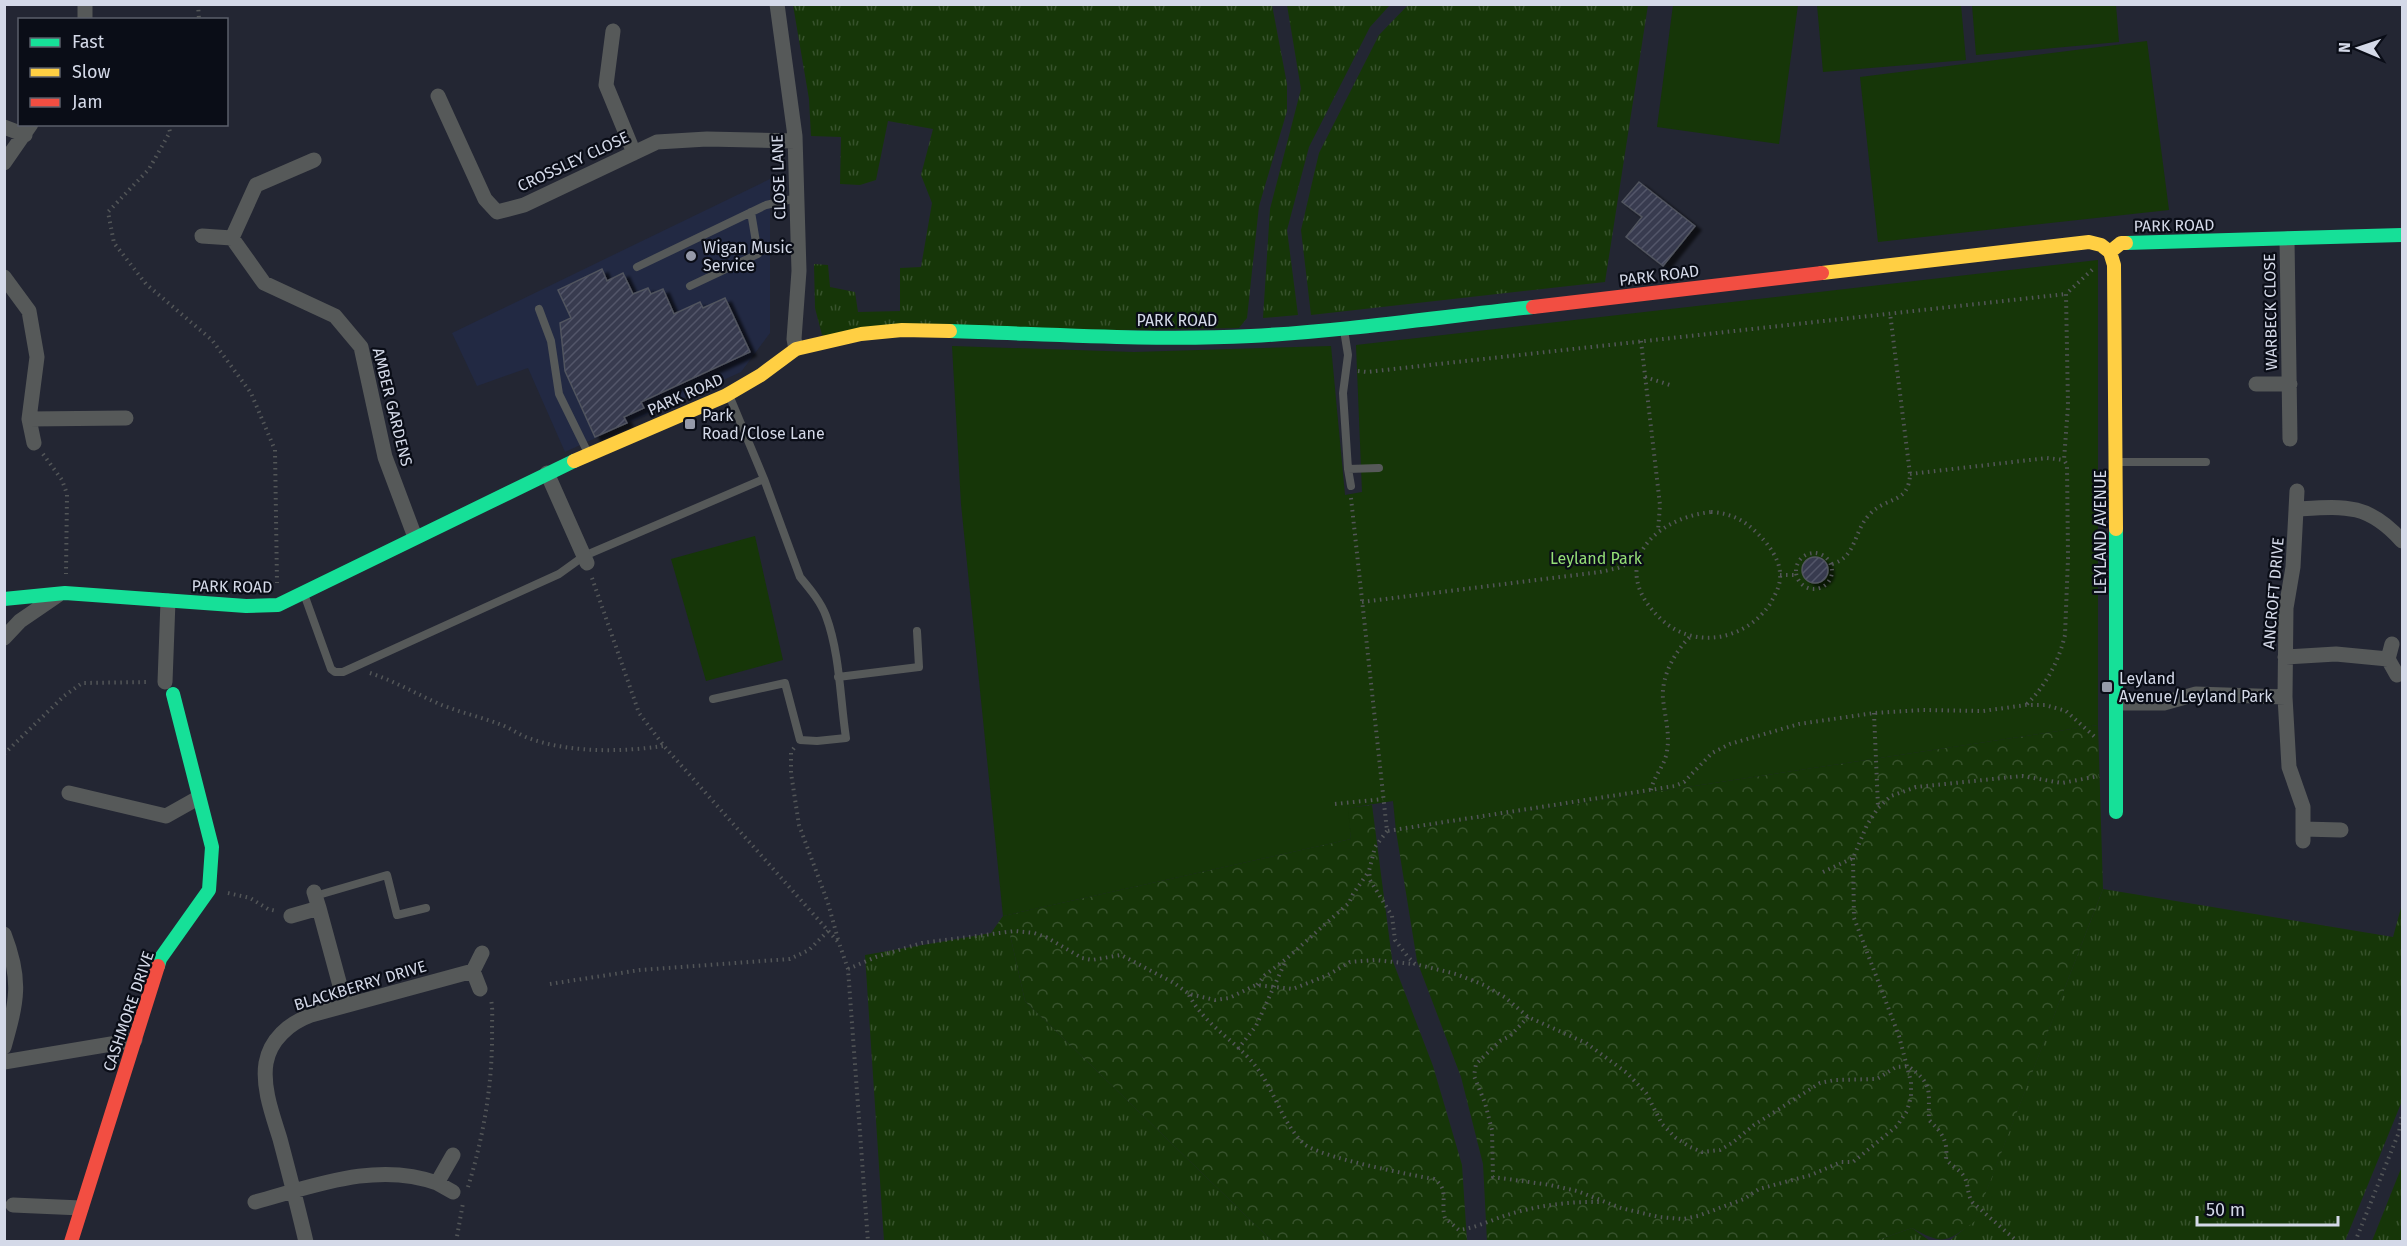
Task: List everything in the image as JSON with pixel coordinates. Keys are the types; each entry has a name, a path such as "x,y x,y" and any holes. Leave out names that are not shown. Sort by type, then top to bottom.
{"street":[{"name":"CLOSE LANE","path":"777,4 795,141 799,271 795,349"},
{"path":"613,32 606,85 612,105 634,153"},
{"name":"CROSSLEY CLOSE","path":"438,96 485,199 497,212 524,205 657,142 707,139 795,141"},
{"path":"4,127 28,130 4,163"},
{"path":"202,236 232,238 256,185 314,160"},
{"name":"PARK ROAD","path":"4,599 62,594 246,606 278,605 548,472 729,394 761,375 795,349 861,334 902,330 1173,337 1250,336 1344,328 2089,242 2101,245 2110,252 2121,243 2403,235"},
{"name":"AMBER GARDENS","path":"232,238 264,283 335,316 361,348 385,457 415,537"},
{"name":"WARBECK CLOSE","path":"2287,239 2290,440"},
{"name":"LEYLAND AVENUE","path":"2110,252 2114,265 2118,703 2116,812"},
{"path":"4,277 29,310 38,357 29,419 34,443"},
{"name":"WARBECK CLOSE","path":"2256,384 2290,384"},
{"path":"29,419 126,418"},
{"path":"548,472 585,560"},
{"name":"ANCROFT DRIVE","path":"2297,491 2294,567 2286,608 2285,657 2289,767 2303,807 2303,835 2341,830"},
{"path":"2297,509 2343,507 2369,513 2389,526 2403,541"},
{"path":"4,638 20,621 62,594"},
{"path":"168,601 169,688 212,847 209,890"},
{"path":"2285,657 2390,651 2397,675"},
{"path":"2118,703 2164,703 2196,694 2286,697"},
{"path":"69,793 166,816 198,798"},
{"name":"CASHMORE DRIVE","path":"71,1242 160,959 209,890"},
{"path":"291,916 316,899 345,1004"},
{"path":"4,934 14,960 16,1002 4,1047"},
{"path":"480,990 473,971 482,953"},
{"name":"BLACKBERRY DRIVE","path":"306,1242 266,1088 266,1062 279,1036 290,1025 310,1015 473,971"},
{"path":"4,1062 135,1040"},
{"path":"437,1183 453,1155"},
{"path":"255,1202 373,1173 405,1174 437,1183 461,1195"},
{"path":"12,1205 81,1208"}],"lane":[{"path":"637,267 766,205 797,198"},
{"path":"690,286 758,254 751,212"},
{"path":"539,309 551,341 559,394 589,454"},
{"path":"1344,328 1348,355 1343,393 1351,486"},
{"path":"713,699 785,683 800,740 846,738 834,647 826,615 800,577 764,479 729,394"},
{"path":"2116,462 2206,462"},
{"path":"1348,469 1379,468"},
{"path":"303,593 331,669 335,672 342,672 764,479"},
{"path":"838,677 919,667 917,631"},
{"path":"316,899 387,875 397,915 426,908"}],"path":[{"path":"168,126 170,132 149,169 108,212 114,243 146,284 212,340 251,393 275,450 278,605"},
{"path":"1346,370 1367,372 2067,294 2110,252"},
{"path":"2026,705 2036,696 2050,673 2065,635 2067,465 2064,460 2068,406 2067,294"},
{"path":"1832,564 1844,560 1849,555 1858,530 1877,507 1906,493 1910,474 1890,313"},
{"path":"1641,341 1660,505 1658,532"},
{"path":"1645,377 1670,385"},
{"path":"34,443 62,480 67,494 62,594"},
{"path":"1910,474 2047,458 2064,460"},
{"path":"1189,994 1215,1000 1229,998 1256,985 1349,903 1369,871 1375,847 1387,831 1351,486"},
{"path":"1362,602 1618,568 1637,560 1658,532 1678,520 1702,513 1719,513 1734,517 1748,525 1762,538 1774,556 1780,574 1777,592 1772,601 1748,626 1722,637 1691,636 1666,623 1651,608 1638,583 1637,560"},
{"path":"1806,554 1824,555 1832,564 1833,570 1829,582 1820,588 1808,588 1797,575 1798,563 1806,554"},
{"path":"585,560 639,713 664,746 839,943"},
{"path":"1780,574 1797,575"},
{"path":"1651,790 1653,779 1664,764 1668,744 1663,699 1665,679 1675,656 1691,636"},
{"path":"352,668 396,683 443,706 503,726 532,739 570,747 632,750 664,746"},
{"path":"4,754 64,696 81,683 169,688"},
{"path":"1387,831 1680,784 1712,753 1730,744 1799,724 1874,713 1922,710 1983,711 2026,705 2056,707 2066,711 2100,743"},
{"path":"1874,713 1878,808"},
{"path":"800,740 791,752 794,800 799,825 828,903 848,969 868,1242"},
{"path":"1528,1017 1510,1036 1500,1041 1476,1064 1474,1076 1485,1103 1492,1130 1493,1177 1550,1185 1659,1217 1683,1219 1698,1216 1744,1199 1759,1190 1810,1175 1841,1162 1853,1162 1897,1126 1907,1111 1911,1097 1908,1066 1854,918 1853,858 1867,825 1878,808 1891,796 1916,788 2022,776 2062,783 2117,772"},
{"path":"1335,804 1383,799"},
{"path":"1823,872 1853,858"},
{"path":"1369,871 1374,889 1392,916 1395,940 1401,951 1415,964"},
{"path":"209,890 250,898 268,909 286,910 291,916"},
{"path":"550,984 640,970 790,959 809,950 828,931"},
{"path":"848,969 876,957 922,943 1015,932 1034,933 1046,937 1082,958 1092,960 1121,955 1174,982 1189,994 1213,1026 1258,1069 1292,1129 1304,1145 1338,1157 1434,1179 1443,1189 1445,1218 1459,1230 1506,1215 1567,1203 1604,1202"},
{"path":"1239,1049 1256,1026 1286,959"},
{"path":"1256,985 1293,989 1304,986 1350,962 1375,960 1415,964 1456,974 1484,985 1506,998 1528,1017 1586,1043 1609,1059 1646,1094 1662,1124 1676,1138 1702,1152 1720,1150 1732,1143 1754,1125 1820,1083 1835,1080 1877,1079 1896,1067 1908,1066 1924,1078 1929,1088 1929,1120 1943,1134 1948,1146 1946,1159 1963,1174 1967,1183 1968,1196 2018,1242"},
{"path":"456,1242 461,1195 481,1143 493,1056 492,1002 490,997 480,990"},
{"path":"2355,1242 2399,1132 2403,1114"}],"shaded area":[{"name":"Wigan Music Service","path":"770,179 770,333 741,372 565,452 528,368 477,386 452,333"}],"green space":[{"path":"1409,4 1648,5 1605,282 1311,315 1301,230 1319,153 1379,35"},
{"path":"793,5 1272,5 1287,84 1287,111 1259,206 1247,318 1239,328 822,335 815,308 814,264 828,265 830,287 855,292 858,312 900,311 900,268 921,267 932,203 921,175 933,129 888,121 876,180 860,185 840,184 841,137 811,136 809,99"},
{"path":"1287,5 1390,5 1370,27 1309,147 1287,230 1298,315 1263,318 1270,209 1301,89"},
{"path":"1673,5 1798,5 1779,144 1657,127"},
{"path":"1817,5 1961,5 1966,60 1823,72"},
{"path":"1972,5 2116,5 2119,42 1976,55"},
{"path":"2147,41 2169,210 1878,242 1860,77"},
{"name":"Leyland Park","path":"2098,260 2098,725 1396,831 1393,801 1348,808 1351,839 1003,916 961,504 952,346 1134,352 1331,346 1345,495 1362,492 1356,345"},
{"path":"755,536 783,660 706,681 671,559"},
{"path":"2098,725 2103,889 1975,1221 1945,1239 1931,1237 1912,1228 1872,1242 1487,1241 1483,1164 1461,1077 1417,961 1396,831"},
{"path":"1372,805 1392,959 1433,1066 1462,1165 1467,1241 1272,1241 1025,1001 1009,930 991,933 1003,916 1351,839 1347,808"},
{"path":"2103,889 2393,937 2402,904 2402,1101 2345,1241 1948,1242 1975,1220"},
{"path":"1009,930 1025,1001 1272,1241 884,1241 865,955"},
{"path":"2402,1166 2402,1241 2372,1241"},
{"path":"1912,1228 1930,1241 1872,1242"}],"building":[{"path":"1639,182 1695,226 1663,266 1626,237 1642,217 1622,202"},
{"path":"602,269 607,281 623,273 633,294 648,288 651,294 663,289 674,314 700,302 703,308 725,298 750,352 641,402 644,408 624,417 627,423 595,437 565,371 560,323 571,318 558,290"},
{"path":"1815,557 1824,561 1828,570 1824,579 1815,583 1806,579 1802,570 1806,561"}],"traffic: fast":[{"path":"2126,243 2402,235"},
{"path":"950,331 1138,337 1251,336 1357,327 1533,307"},
{"path":"4,599 65,593 246,606 278,605 574,461"},
{"path":"2116,529 2116,812"},
{"path":"158,966 160,959 209,890 212,847 173,694"}],"traffic: slow":[{"path":"1822,273 2089,242 2101,245 2110,252 2121,243 2126,243"},
{"path":"2110,252 2114,265 2116,529"},
{"path":"574,461 725,396 761,375 796,349 861,334 902,330 950,331"}],"traffic: jam":[{"path":"1533,307 1822,273"},
{"path":"71,1242 158,966"}],"place":[{"name":"Wigan Music Service","path":"691,256"},
{"name":"Park Road/Close Lane","path":"690,424"},
{"name":"Leyland Avenue/Leyland Park","path":"2107,687"}]}
